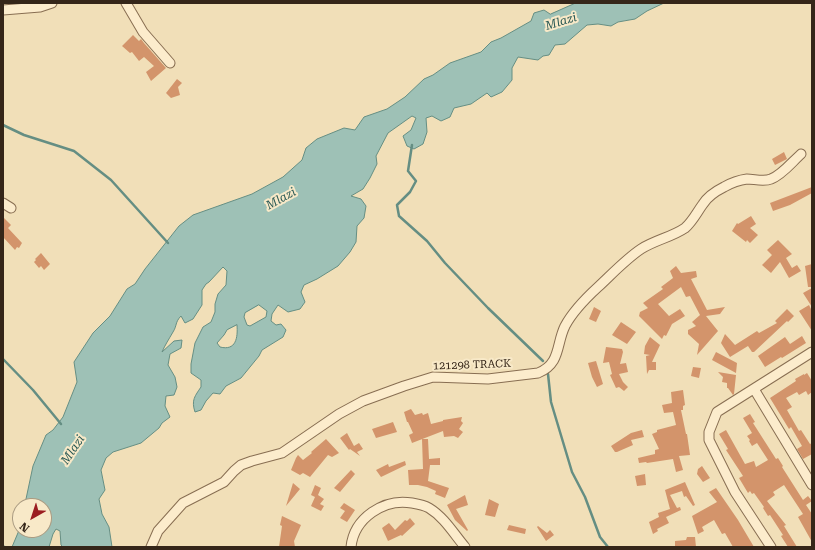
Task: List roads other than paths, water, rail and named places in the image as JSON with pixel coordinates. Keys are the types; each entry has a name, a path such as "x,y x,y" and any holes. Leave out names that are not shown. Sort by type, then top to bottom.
{"street":[{"path":"3,10 40,7 52,3"},
{"path":"126,3 138,24 170,63"},
{"name":"121298 TRACK","path":"151,547 158,531 183,503 224,482 242,465 282,453 339,414 363,401 434,377 488,379 532,374 544,371 549,367 557,353 565,327 576,310 592,292 640,249 652,242 674,234 685,228 692,221 703,203 711,194 738,181 746,179 769,180 783,171 801,154"},
{"path":"771,547 735,492 709,440 709,432 717,412 812,352"},
{"path":"754,389 812,485"},
{"path":"351,547 356,529 370,513 376,508 399,502 417,504 431,509 444,521 465,547"}],"water":[{"name":"Mlazi","path":"576,3 664,3 647,11 635,19 618,22 611,26 598,24 587,25 565,44 555,45 549,55 543,56 538,60 518,57 512,68 512,80 502,92 491,97 487,93 471,104 454,108 450,117 441,121 432,116 426,118 427,132 423,144 414,149 407,146 403,136 411,130 416,118 412,116 388,133 376,156 377,164 370,178 363,189 351,196 361,199 366,206 364,218 357,226 356,242 350,252 338,266 304,285 301,292 305,302 300,309 288,312 278,305 272,314 271,321 276,325 281,324 286,330 283,337 262,350 241,378 226,386 220,394 213,393 201,410 195,412 194,401 195,396 201,387 201,380 191,373 195,343 203,327 211,322 215,312 215,304 218,294 226,285 227,271 223,267 202,290 202,305 193,319 185,323 181,316 162,352 174,341 182,340 181,348 170,354 168,365 175,377 177,387 174,395 166,396 165,406 170,417 141,443 113,452 106,458 101,470 105,490 99,499 102,514 109,527 112,547 63,547 61,545 60,531 56,529 52,537 52,498 26,498 33,466 46,435 53,430 63,417 77,382 74,362 93,333 110,316 127,289 135,284 179,226 193,215 252,194 283,177 302,160 306,148 317,139 344,128 355,130 364,117 387,109 405,97 424,79 433,75 450,63 481,52 491,42 531,21 534,13 544,10 550,14","holes":["259,305 267,311 266,317 250,326 247,325 244,317 245,313","237,325 235,342 230,347 220,347 217,343 227,330"]},
{"path":"16,538 52,538 49,547 12,547"}],"waterway":[{"path":"3,125 24,135 74,151 111,180 168,243"},
{"path":"412,145 408,171 416,181 410,192 397,205 399,216 427,241 445,263 488,308 543,361"},
{"path":"3,359 33,390 61,424"},
{"path":"548,374 551,402 572,472 585,497 600,537 608,547"}]}
